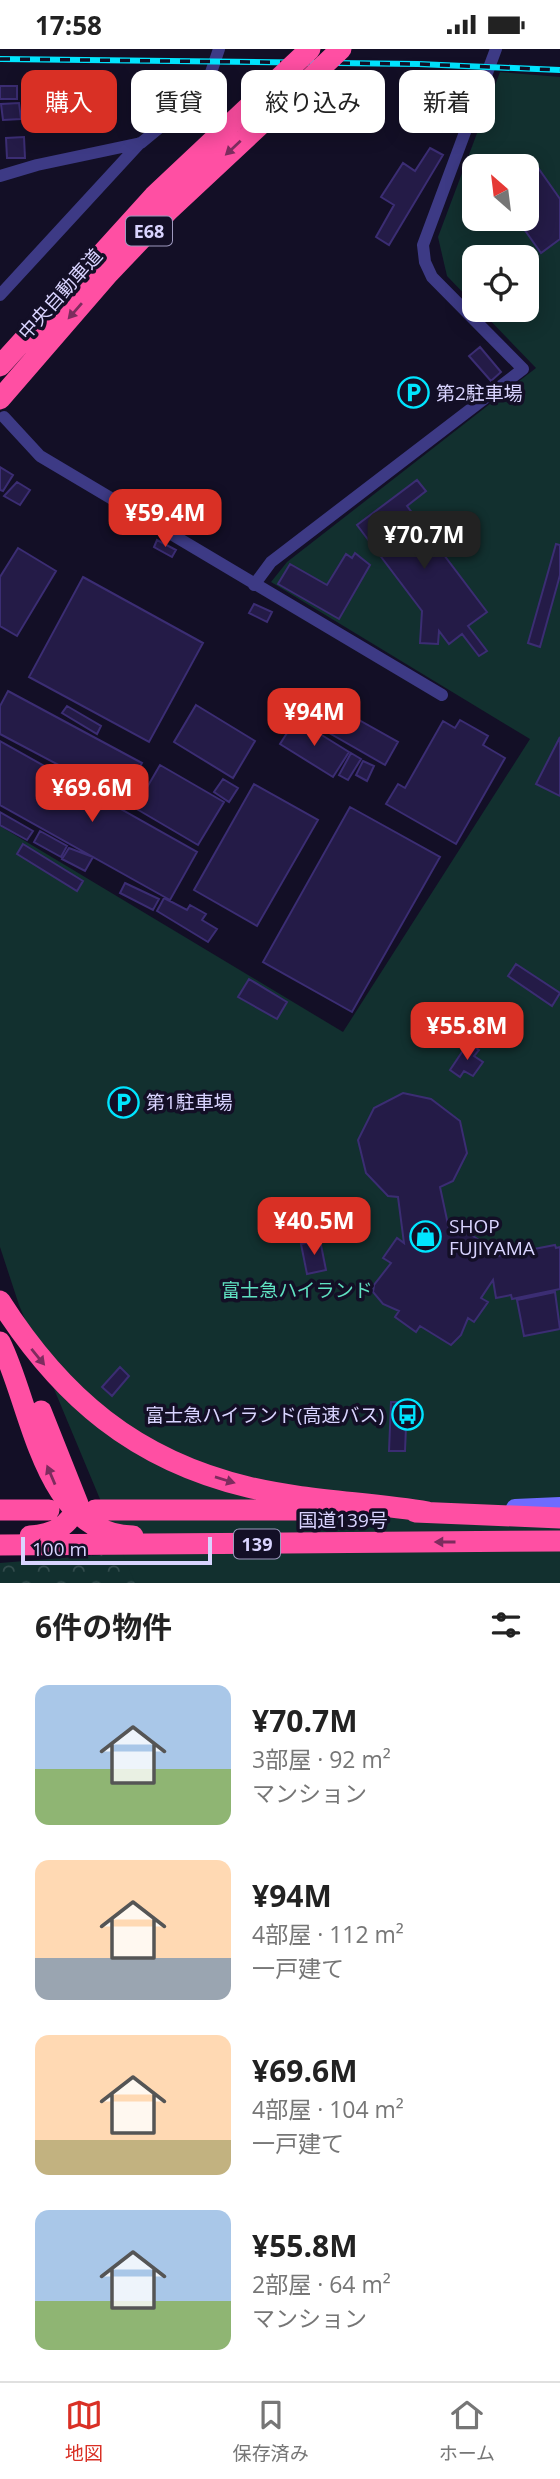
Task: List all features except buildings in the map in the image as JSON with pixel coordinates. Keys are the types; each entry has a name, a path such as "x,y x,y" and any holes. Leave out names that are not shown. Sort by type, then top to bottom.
{"highway":[{"name":"中央自動車道","path":"0,366 98,255 212,141 310,49"},
{"name":"中央自動車道","path":"3,401 169,210 341,49"},
{"path":"0,344 116,222 212,141"},
{"path":"0,1301 25,1341 62,1384 115,1428 146,1448 211,1476 249,1487 428,1512"},
{"path":"0,1309 77,1495 96,1526 122,1535 240,1544"},
{"path":"0,1342 51,1477 64,1499 85,1510"},
{"path":"0,1510 49,1510"},
{"path":"0,1538 45,1535 59,1530 85,1510"},
{"name":"国道139号","path":"85,1510 428,1512 560,1518"},
{"name":"国道139号","path":"0,1545 560,1543"}],"main road":[{"path":"428,1512 560,1506"}],"street":[{"path":"0,295 141,143 205,90 219,49"},
{"path":"254,585 271,562 523,369 432,277 425,262 423,245 496,49"},
{"path":"0,176 37,165 141,143"},
{"path":"3,401 40,456 442,695"}],"green space":[{"name":"富士急ハイランド","path":"500,72 560,77 560,1583 135,1583 19,1305 0,1247 0,826 343,1032 530,739 271,582 287,562 536,368 492,322 539,322 539,245 462,245 462,292 447,276 438,237 462,173 462,231 539,231 539,154 469,154 477,133 495,133 495,85"},
{"path":"150,1551 330,1583 0,1583 0,1563"}],"railway":[{"path":"0,59 418,64 560,70"}],"place":[{"name":"第2駐車場","path":"413,393"},
{"name":"第1駐車場","path":"123,1102"},
{"name":"SHOP FUJIYAMA","path":"426,1237"},
{"name":"富士急ハイランド(高速バス)","path":"407,1415"}]}
